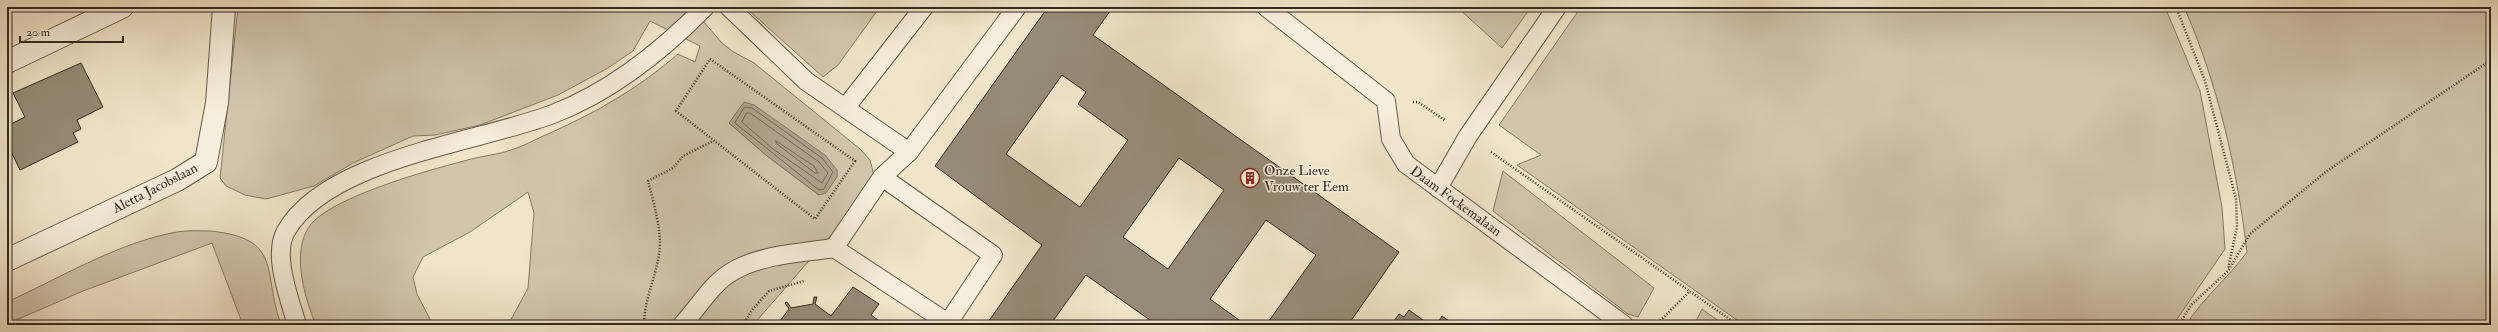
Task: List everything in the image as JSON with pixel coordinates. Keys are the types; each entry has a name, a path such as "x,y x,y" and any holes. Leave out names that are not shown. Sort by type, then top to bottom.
{"street":[{"path":"7,62 122,7"},
{"name":"Aletta Jacobslaan","path":"7,260 177,180 206,162 217,103 224,7"}],"lane":[{"path":"297,325 280,259 286,232 308,205 348,178 394,160 553,114 592,95 627,73 678,35 705,7"},
{"path":"730,7 806,80 909,152"},
{"path":"846,107 924,7"},
{"path":"834,248 882,177 909,152 1017,7"},
{"path":"1266,7 1386,101"},
{"path":"1438,188 1468,136 1557,7"},
{"name":"Daam Fockemalaan","path":"1386,101 1391,139 1406,164 1624,325"},
{"path":"682,325 708,292 734,270 764,259 834,248 948,323 993,255 882,177"}],"path":[{"path":"2176,7 2205,82 2236,199 2238,227 2228,271"},
{"path":"710,58 855,161 815,219 713,140 676,111 710,58"},
{"path":"2179,325 2191,305 2228,271 2250,234 2327,171 2491,60"},
{"path":"1386,101 1418,102 1738,325"},
{"path":"644,325 644,311 660,242 657,218 648,181 673,168 683,156 713,140"},
{"path":"743,325 752,310 769,291 796,285 810,278"},
{"path":"1656,325 1690,291"}],"shaded area":[{"path":"238,7 691,7 722,43 732,51 754,63 860,149 870,160 875,179 855,208 753,325 508,325 528,288 534,213 528,192 470,232 423,257 413,277 417,294 433,325 316,325 303,285 301,256 302,242 307,229 316,219 346,201 386,184 470,159 508,151 528,143 601,108 648,78 678,54 695,62 700,46 650,21 633,51 608,68 558,95 480,125 435,135 413,136 353,163 314,186 266,199 245,195 226,186 220,178","holes":["729,123 819,195 767,156"]},
{"path":"745,7 880,7 838,65 823,77"},
{"path":"1457,7 1531,7 1502,48"},
{"path":"1581,7 2165,7 2200,91 2222,207 2225,249 2173,325 1744,325 1517,165 1541,155 1499,125"},
{"path":"2184,7 2491,7 2491,325 2186,325 2200,306 2247,252 2232,158 2207,66"},
{"path":"1503,171 1654,288 1638,317 1628,314 1493,211"},
{"path":"181,231 211,231 234,235 250,241 260,250 266,260 275,305 281,325 243,325 212,243 83,291 7,324 7,302 90,262 112,252 155,237"},
{"path":"1702,309 1724,325 1694,325"}],"water":[{"path":"744,102 754,105 825,155 837,170 837,177 826,193 819,195 767,156 729,123"}],"building":[{"name":"Onze Lieve Vrouw ter Eem","path":"1048,7 1113,7 1093,35 1399,252 1348,325 1266,325 1316,255 1266,220 1210,299 1246,325 1157,325 1086,275 1050,325 986,325 1042,245 935,166","holes":["1062,75 1086,92 1078,104 1128,140 1080,207 1006,154","1179,158 1224,190 1168,269 1123,237"]},
{"path":"81,63 103,107 77,120 81,129 73,133 78,142 20,170 7,143 7,126 25,117 13,93"},
{"path":"853,287 879,304 871,315 885,325 777,325 789,309 785,303 787,302 791,308 813,304 814,297 817,297 815,304 831,316"},
{"path":"1409,310 1430,325 1391,325 1399,314 1404,317"},
{"path":"1442,316 1455,325 1436,325"}],"place":[{"name":"Onze Lieve Vrouw ter Eem","path":"1250,178"}]}
